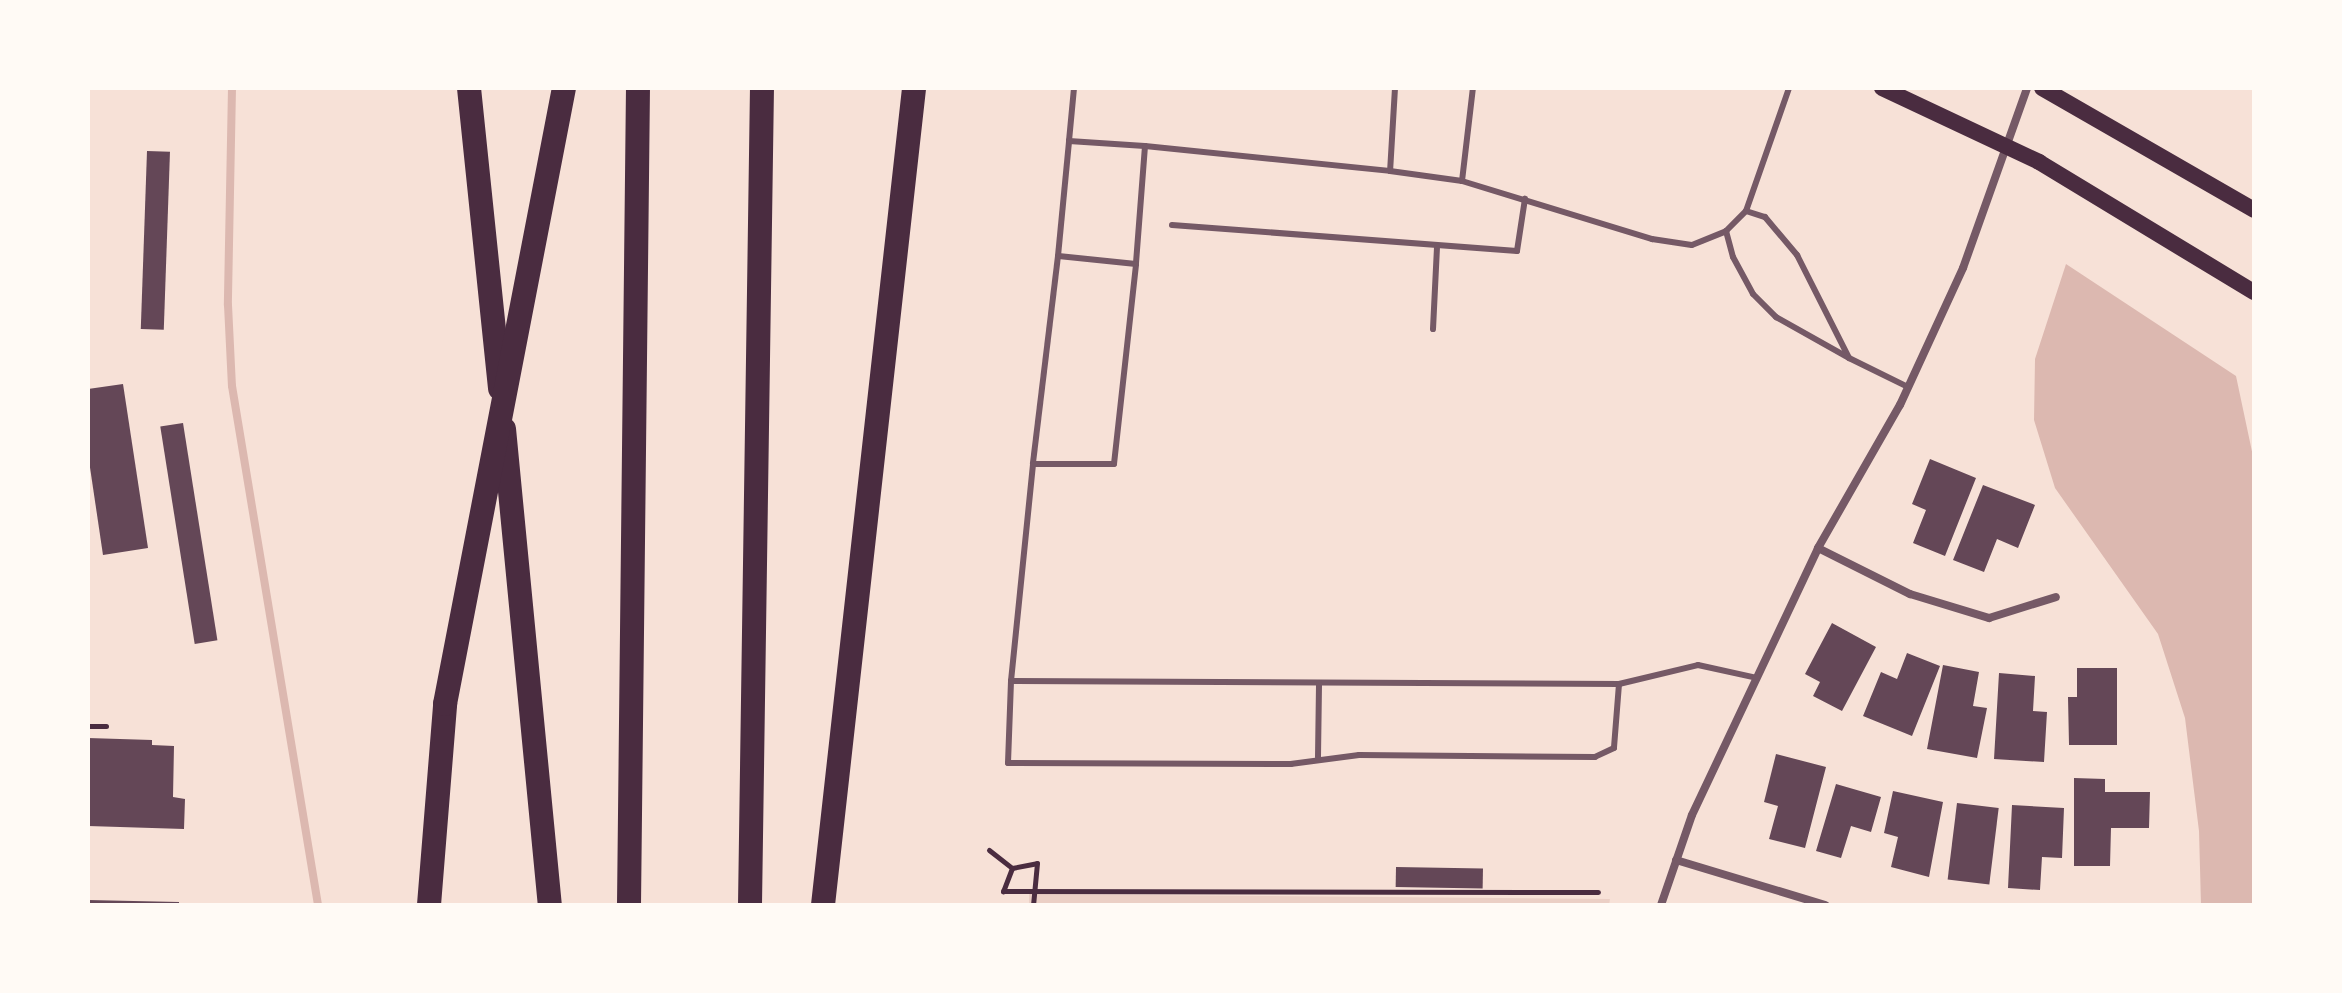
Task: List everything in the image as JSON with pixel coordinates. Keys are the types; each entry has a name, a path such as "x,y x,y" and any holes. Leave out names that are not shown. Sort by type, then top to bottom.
{"highway":[{"path":"469,88 530,678 550,905"},
{"path":"429,905 445,704 564,88"},
{"path":"629,905 638,88"},
{"path":"750,905 762,88"},
{"path":"823,905 914,88"}],"main road":[{"path":"1882,88 2008,145 2254,292"},
{"path":"2042,88 2254,210"}],"street":[{"path":"1661,905 1676,860 1818,548 1908,387 1963,268 2027,88"},
{"path":"1818,548 1910,594 1989,618 2056,597"},
{"path":"1676,860 1825,905"}],"lane":[{"path":"1074,88 1011,681 1008,763 1291,764 1318,757 1595,757 1614,748 1619,684"},
{"path":"1390,171 1395,88"},
{"path":"1462,181 1473,88"},
{"path":"1069,141 1145,146 1462,181 1652,239 1692,245 1726,231 1746,211 1789,88"},
{"path":"1033,464 1114,464 1136,264 1145,146"},
{"path":"1172,225 1437,248 1517,251 1525,199"},
{"path":"1746,211 1765,217 1797,255 1849,358"},
{"path":"1726,231 1733,257 1753,294 1776,317 1908,387"},
{"path":"1433,329 1437,248"},
{"path":"1058,256 1136,264"},
{"path":"1011,681 1619,684 1698,665 1757,678"},
{"path":"1318,757 1319,683"}],"path":[{"path":"88,726 106,726"},
{"path":"989,850 1012,868 1037,863 1033,905"},
{"path":"1012,868 1003,891 1598,892"}],"shaded area":[{"path":"2066,264 2236,376 2254,461 2254,905 2201,905 2199,831 2185,718 2158,634 2055,488 2034,420 2035,359"},
{"path":"1029,894 1610,899 1609,905 1029,905"}],"building":[{"path":"147,151 170,152 164,330 141,329"},
{"path":"123,384 148,548 103,555 88,454 88,389"},
{"path":"183,423 217,640 195,644 160,427"},
{"path":"1930,459 1976,478 1945,556 1913,543 1926,510 1912,504"},
{"path":"1983,485 2035,505 2018,548 1997,539 1984,572 1953,560"},
{"path":"1832,623 1876,647 1842,711 1813,696 1820,682 1805,674"},
{"path":"1907,653 1940,666 1912,736 1863,716 1881,672 1897,679"},
{"path":"1943,665 1979,672 1973,706 1987,708 1977,758 1927,749"},
{"path":"2077,668 2117,668 2117,745 2069,745 2068,697 2077,697"},
{"path":"1999,673 2035,676 2033,711 2047,712 2044,762 1994,759"},
{"path":"88,738 152,740 152,745 174,746 173,797 185,799 184,829 88,826"},
{"path":"1776,754 1826,767 1805,848 1769,839 1778,806 1764,802"},
{"path":"2074,778 2105,779 2105,792 2150,792 2149,828 2111,828 2110,866 2074,866"},
{"path":"1836,784 1881,797 1871,832 1851,826 1841,858 1816,851"},
{"path":"1893,791 1943,802 1929,877 1891,867 1898,837 1884,833"},
{"path":"1957,803 1999,808 1989,885 1948,879"},
{"path":"2012,805 2064,808 2062,858 2042,857 2040,890 2008,888"},
{"path":"1396,867 1483,869 1483,889 1396,887"},
{"path":"88,900 179,902 179,905 88,905"}],"waterway":[{"path":"232,88 228,305 232,386 318,905"}]}
